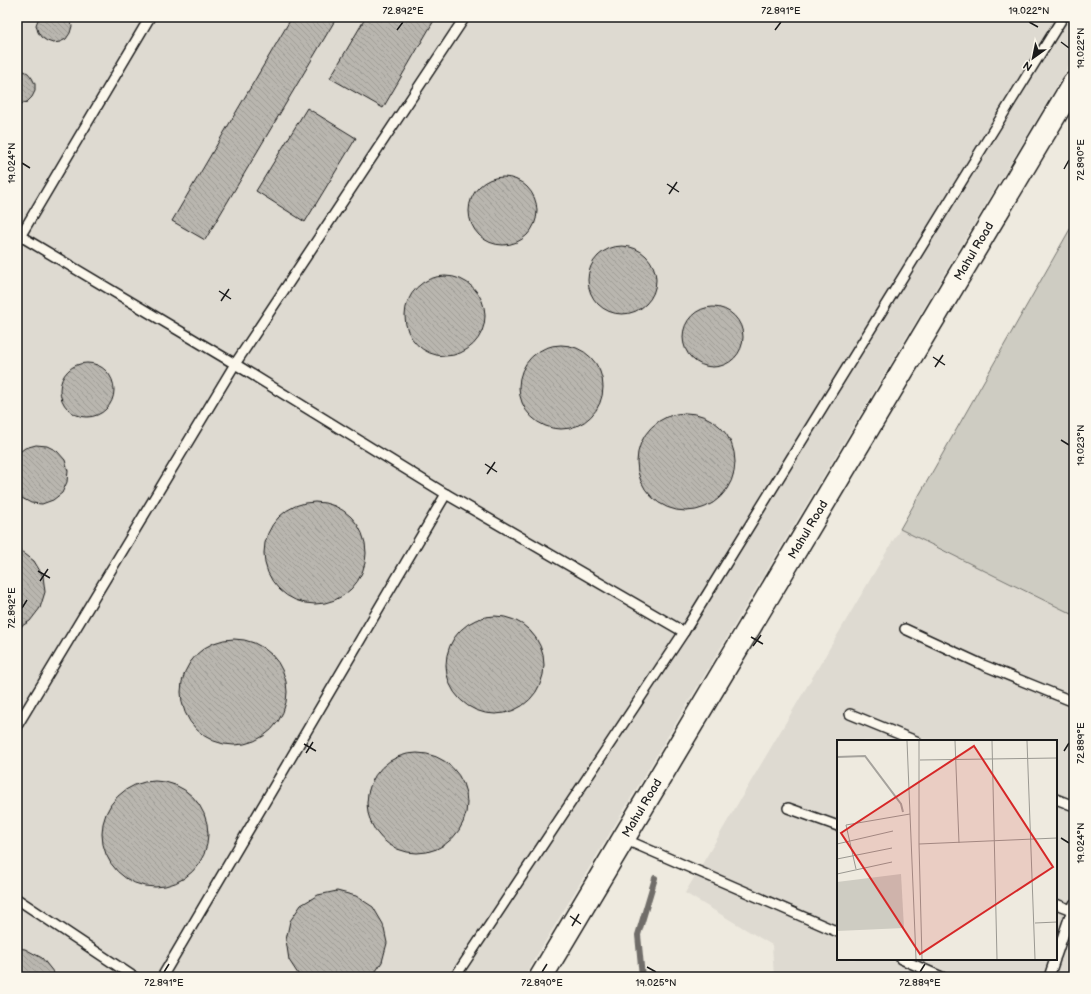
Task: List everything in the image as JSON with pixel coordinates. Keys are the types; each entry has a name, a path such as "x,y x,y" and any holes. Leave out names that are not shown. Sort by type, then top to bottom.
{"street":[{"name":"Mahul Road","path":"541,977 1074,83"}],"lane":[{"path":"150,17 18,237 235,364 446,494 684,632"},
{"path":"17,726 235,364 465,17"},
{"path":"455,977 684,632 1063,17"},
{"path":"162,977 446,494"},
{"path":"905,629 983,665 1074,702"},
{"path":"850,714 914,740"},
{"path":"1057,799 1074,806"},
{"path":"788,808 837,826"},
{"path":"624,839 837,932"},
{"path":"17,898 134,977"},
{"path":"1057,904 1073,908 1057,953"},
{"path":"903,960 942,977"},
{"path":"1048,977 1055,960"}],"shaded area":[{"path":"17,17 1074,17 1074,57 524,977 17,977"},
{"path":"1074,222 1074,615 900,529"},
{"path":"900,529 1074,615 1074,977 774,977 772,945 685,893"}],"building":[{"path":"39,17 69,17 72,26 70,33 66,39 60,42 53,43 47,41 41,37 38,32 36,25"},
{"path":"292,17 337,17 205,240 172,221"},
{"path":"366,17 436,17 383,108 330,78"},
{"path":"17,70 22,70 28,73 35,84 35,91 32,97 27,102 20,104 17,104"},
{"path":"307,108 356,138 305,222 256,191"},
{"path":"503,177 516,180 527,187 534,198 537,211 534,224 527,235 516,242 503,245 490,242 479,235 472,224 469,211 472,198 479,187 490,180"},
{"path":"622,246 635,249 646,256 653,267 656,280 653,293 646,304 635,311 622,314 609,311 598,304 591,293 588,280 591,267 598,256 609,249"},
{"path":"437,276 453,276 474,287 485,308 485,324 474,345 453,356 437,356 423,350 416,345 411,338 405,324 405,308 411,294 416,287 423,282"},
{"path":"707,307 719,307 730,312 738,320 743,331 741,349 730,362 719,367 707,367 696,362 688,354 683,343 683,331 688,320 696,312"},
{"path":"561,345 577,348 591,357 600,371 603,387 600,403 591,417 577,426 561,429 545,426 531,417 522,403 519,387 522,371 531,357 545,348"},
{"path":"87,363 97,365 106,371 112,380 114,390 112,400 106,409 97,415 87,417 77,415 68,409 62,400 60,390 62,380 68,371 77,365"},
{"path":"686,413 705,417 720,428 731,443 735,462 731,481 720,496 705,507 686,511 667,507 652,496 641,481 637,462 641,443 652,428 667,417"},
{"path":"36,445 47,446 57,451 65,460 68,471 67,482 62,493 53,500 42,504 31,503 20,497 17,493 17,454 25,448"},
{"path":"315,502 334,506 351,517 362,534 366,553 362,572 351,589 334,600 315,604 296,600 279,589 268,572 264,553 268,534 279,517 296,506"},
{"path":"17,550 21,551 34,561 43,576 45,592 40,608 30,621 17,629"},
{"path":"495,616 514,620 530,630 540,646 544,665 540,684 530,700 514,710 495,714 476,710 460,700 450,684 446,665 450,646 460,630 476,620"},
{"path":"234,639 254,643 271,655 283,672 287,692 283,712 271,729 254,741 234,745 214,741 197,729 185,712 181,692 185,672 197,655 214,643"},
{"path":"417,753 436,756 453,767 464,784 467,803 464,822 453,839 436,850 417,853 398,850 381,839 370,822 367,803 370,784 381,767 398,756"},
{"path":"155,781 175,785 192,797 204,814 208,834 204,854 192,871 175,883 155,887 135,883 118,871 106,854 102,834 106,814 118,797 135,785"},
{"path":"337,891 356,896 373,907 383,924 387,943 382,962 372,977 300,977 289,960 286,940 290,921 301,905 318,895"},
{"path":"17,948 25,949 42,958 54,973 55,977 17,977"}],"waterway":[{"path":"642,977 638,935 655,878"}]}
